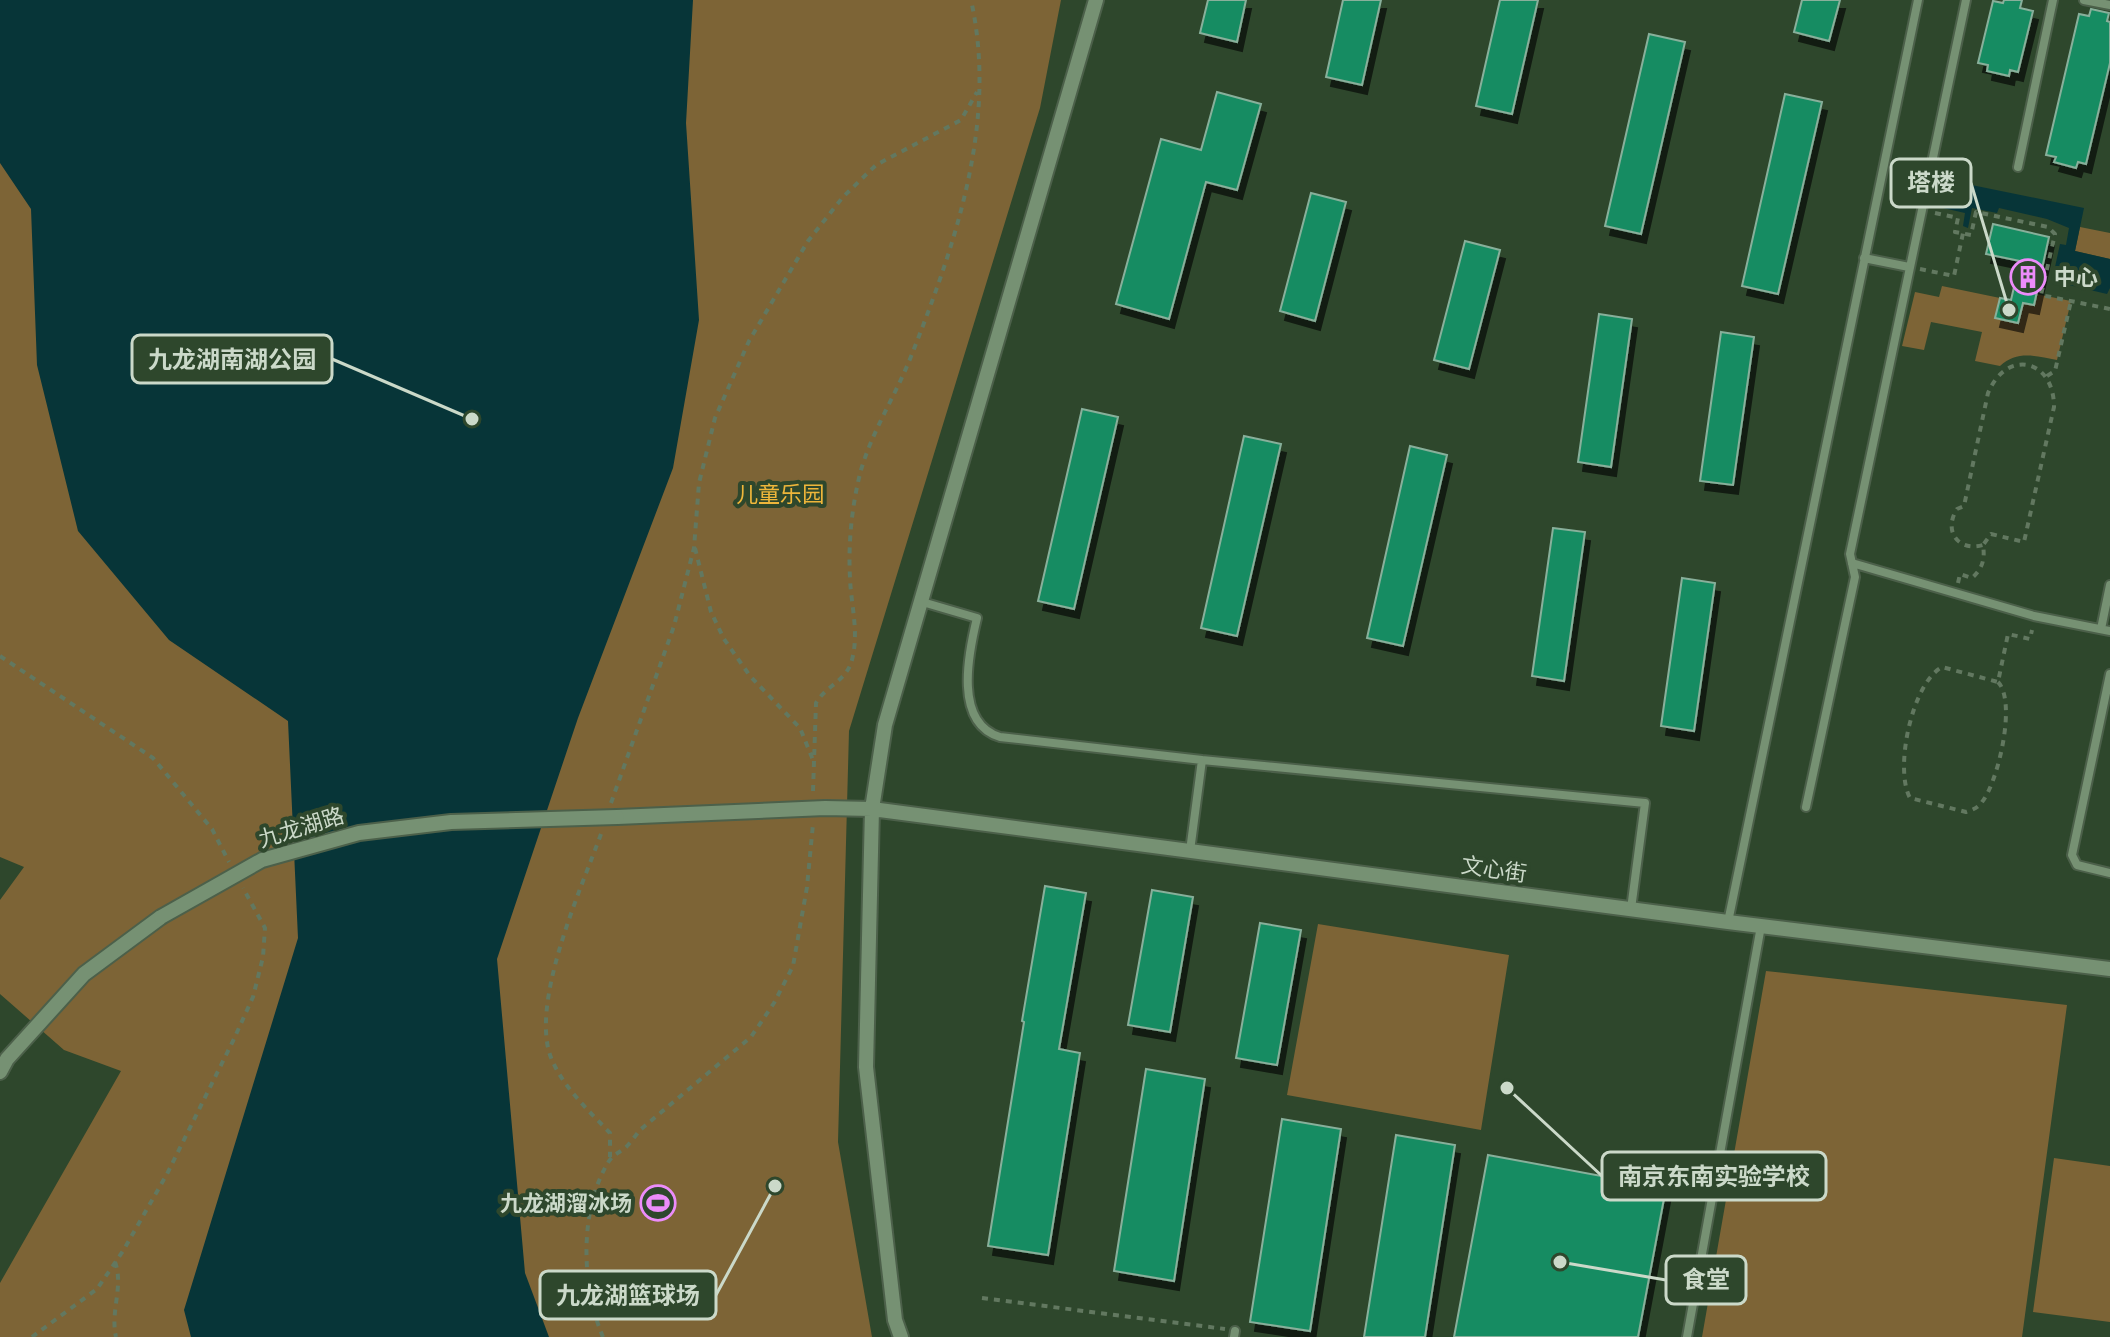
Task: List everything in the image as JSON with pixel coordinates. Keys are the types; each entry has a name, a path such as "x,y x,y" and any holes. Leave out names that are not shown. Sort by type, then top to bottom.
{"street":[{"path":"901,1337 895,1320 866,1067 872,809 885,725 919,601 973,430 1096,0"},
{"path":"1728,922 1918,0"},
{"path":"1806,807 1855,577 1850,554 1966,0"},
{"path":"2018,167 2053,0"},
{"path":"2084,0 2110,5"},
{"path":"1864,258 1909,267"},
{"path":"1852,563 2034,616 2106,630 2110,585"},
{"path":"919,601 977,618 971,640 967,682 972,710 986,733 1000,737 1645,803 1631,909"},
{"path":"2110,674 2072,855 2077,865 2110,873"},
{"path":"1190,851 1202,760"},
{"name":"九龙湖路","path":"0,1072 7,1059 84,974 161,917 262,860 359,833 451,822 606,820 825,808 872,809"},
{"name":"文心街","path":"872,809 2110,969"},
{"path":"1687,1337 1761,926"}],"path":[{"path":"813,793 816,703 823,691 844,675 851,664 854,647 851,543 860,472 871,440 911,356 955,233 975,149 979,89 971,0"},
{"path":"603,1337 587,1281 587,1238 593,1203 610,1157 610,1133 579,1101 552,1060 545,1024 561,946 674,626 694,545 699,483 715,418 749,341 808,241 876,165 961,120 979,89"},
{"path":"1937,202 1935,213 1958,218 1955,232 1971,235 1976,212 2048,227 2055,234 2041,295 2110,309"},
{"path":"1909,267 1954,276 1963,233"},
{"path":"2047,376 2055,371 2071,301"},
{"path":"1955,593 1960,574 1972,578 1981,570 1983,545 1991,534 2024,542 2054,407 2054,390 2047,376 2027,365 2004,369 1994,378 1988,393 1964,506 1957,509 1951,522 1958,543 1973,547 1983,545"},
{"path":"694,545 711,612 724,639 750,676 800,728 813,762"},
{"path":"1998,682 2008,634 2030,639 2034,616"},
{"path":"1942,667 1998,682 2002,685 2006,700 2006,723 2001,752 1982,802 1966,812 1910,798 1903,772 1905,749 1915,708 1935,671 1942,667"},
{"path":"610,1157 625,1148 667,1106 751,1037 774,1003 793,966 807,887 813,821"},
{"path":"32,1337 97,1289 167,1174"},
{"path":"115,1262 120,1275 114,1311 116,1337"},
{"path":"982,1298 1234,1334"}],"green space":[{"name":"儿童乐园","path":"0,0 1061,0 1040,108 849,731 838,1142 872,1337 0,1337 0,1283 121,1071 64,1050 0,994 0,900 24,867 0,857"},
{"path":"2080,227 2110,233 2110,259 2075,251"},
{"path":"1942,286 2000,298 1995,318 2017,323 2023,303 2036,294 2071,301 2057,360 2020,356 2000,366 1975,361 1982,332 1931,322 1924,350 1902,346 1915,292 1939,297"},
{"path":"1318,924 1509,955 1481,1130 1287,1095"},
{"path":"1766,971 2067,1005 2022,1337 1702,1337"},
{"path":"2054,1158 2110,1166 2110,1322 2033,1312"}],"water":[{"path":"0,0 693,0 686,123 699,320 673,468 578,718 497,959 525,1273 549,1337 191,1337 184,1310 298,938 288,721 169,640 78,531 37,365 31,209 0,163"},
{"path":"1952,181 2084,208 2075,251 2110,259 2110,288 2107,294 2052,281 2060,244 2066,245 2069,228 2047,219 1999,208 1997,213 1972,208 1968,228 1963,226 1965,213 1943,208 1948,183"}],"building":[{"path":"1208,0 1246,0 1237,42 1200,33"},
{"path":"1343,0 1381,0 1362,85 1326,77"},
{"path":"1500,0 1538,0 1512,114 1476,106"},
{"path":"1802,0 1840,0 1829,41 1794,32"},
{"path":"2004,0 2022,0 2020,8 2033,11 2018,72 2010,70 2009,76 1987,71 1988,65 1978,63 1993,1 2003,3"},
{"path":"2091,9 2109,13 2110,63 2086,164 2078,162 2076,168 2054,162 2056,157 2046,155 2079,14 2089,16"},
{"path":"1649,34 1685,42 1641,234 1605,226"},
{"path":"1217,92 1261,104 1237,190 1206,182 1169,319 1116,304 1161,139 1201,150"},
{"path":"1785,94 1822,102 1778,294 1742,286"},
{"path":"1311,193 1346,202 1315,321 1280,311"},
{"name":"中心","path":"1993,224 2049,237 2034,305 2023,303 2018,323 1995,318 2000,298 2011,300 2020,261 1986,254"},
{"path":"1465,241 1500,250 1469,369 1434,360"},
{"path":"1599,314 1632,319 1611,467 1578,462"},
{"path":"1721,332 1754,337 1733,485 1700,481"},
{"path":"1082,409 1118,417 1074,609 1038,601"},
{"path":"1244,436 1281,444 1237,636 1201,628"},
{"path":"1410,446 1447,455 1403,646 1367,638"},
{"path":"1553,528 1585,532 1564,681 1532,676"},
{"path":"1682,578 1715,583 1694,731 1661,726"},
{"path":"1045,886 1086,893 1059,1049 1080,1053 1048,1255 988,1246"},
{"path":"1152,890 1193,897 1170,1032 1128,1025"},
{"path":"1260,923 1301,930 1277,1065 1236,1058"},
{"path":"1146,1069 1205,1079 1174,1281 1114,1271"},
{"path":"1282,1119 1341,1129 1310,1331 1250,1322"},
{"path":"1396,1135 1455,1145 1425,1337 1364,1337"},
{"path":"1488,1155 1666,1188 1638,1337 1454,1337"}],"place":[{"name":"中心","path":"2028,277"},
{"name":"塔楼","path":"2009,310"},
{"name":"九龙湖南湖公园","path":"472,419"},
{"name":"南京东南实验学校","path":"1507,1088"},
{"name":"九龙湖篮球场","path":"775,1186"},
{"name":"九龙湖溜冰场","path":"658,1203"},
{"name":"食堂","path":"1560,1262"}]}
